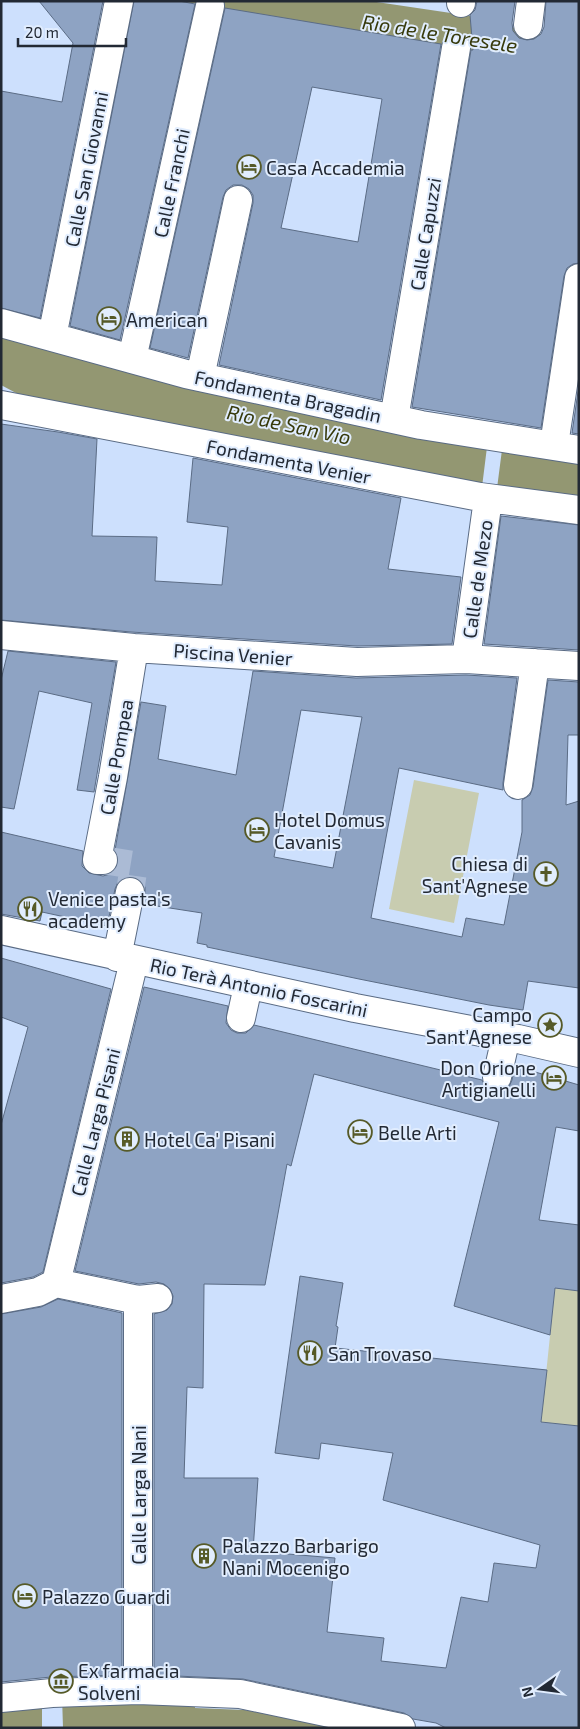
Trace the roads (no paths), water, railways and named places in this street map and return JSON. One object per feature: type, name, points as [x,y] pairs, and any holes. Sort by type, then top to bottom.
[{"type":"street","name":"Calle San Giovanni","points":[[52,337],[119,1]]},
{"type":"street","name":"Calle Franchi","points":[[132,359],[210,6]]},
{"type":"street","name":"Calle Capuzzi","points":[[394,419],[456,48]]},
{"type":"street","points":[[200,377],[238,200]]},
{"type":"street","points":[[566,448],[579,278]]},
{"type":"street","name":"Fondamenta Bragadin","points":[[1,323],[200,377],[421,425],[566,448]]},
{"type":"street","name":"Fondamenta Venier","points":[[1,405],[488,498],[579,510]]},
{"type":"street","name":"Calle de Mezo","points":[[466,659],[488,498]]},
{"type":"street","name":"Piscina Venier","points":[[3,642],[357,662],[466,659],[579,666]]},
{"type":"street","name":"Calle Pompea","points":[[103,860],[97,860],[134,648]]},
{"type":"street","points":[[518,785],[535,663]]},
{"type":"street","points":[[125,959],[130,892]]},
{"type":"street","name":"Rio Terà Antonio Foscarini","points":[[1,930],[248,986],[512,1038]]},
{"type":"street","name":"Calle Larga Pisani","points":[[47,1288],[125,959]]},
{"type":"street","points":[[241,1018],[248,986]]},
{"type":"street","points":[[497,1077],[512,1038],[579,1053]]},
{"type":"street","points":[[1,1299],[47,1288]]},
{"type":"street","name":"Calle Larga Nani","points":[[47,1288],[148,1299],[138,1690]]},
{"type":"street","points":[[1,1698],[52,1693],[138,1690],[240,1694],[401,1728]]},
{"type":"water","name":"Rio de le Toresele","points":[[179,1],[370,1],[471,16],[534,33],[579,39],[579,70],[420,41]]},
{"type":"water","name":"Rio de San Vio","points":[[1,332],[579,459],[579,504],[46,409],[1,385]]},
{"type":"water","points":[[174,1699],[195,1701],[195,1708],[245,1710],[343,1728],[1,1728],[1,1703],[117,1702],[174,1706]]},
{"type":"tunnel","points":[[103,860],[134,865],[130,892]]},
{"type":"place","name":"Casa Accademia","points":[[249,167]]},
{"type":"place","name":"American","points":[[109,319]]},
{"type":"place","name":"Hotel Domus Cavanis","points":[[257,830]]},
{"type":"place","name":"Chiesa di Sant'Agnese","points":[[546,874]]},
{"type":"place","name":"Venice pasta's academy","points":[[30,909]]},
{"type":"place","name":"Campo Sant'Agnese","points":[[550,1025]]},
{"type":"place","name":"Don Orione Artigianelli","points":[[554,1078]]},
{"type":"place","name":"Belle Arti","points":[[360,1132]]},
{"type":"place","name":"Hotel Ca' Pisani","points":[[127,1139]]},
{"type":"place","name":"San Trovaso","points":[[310,1353]]},
{"type":"place","name":"Palazzo Barbarigo Nani Mocenigo","points":[[204,1556]]},
{"type":"place","name":"Palazzo Guardi","points":[[25,1596]]},
{"type":"place","name":"Ex farmacia Solveni","points":[[61,1681]]}]
